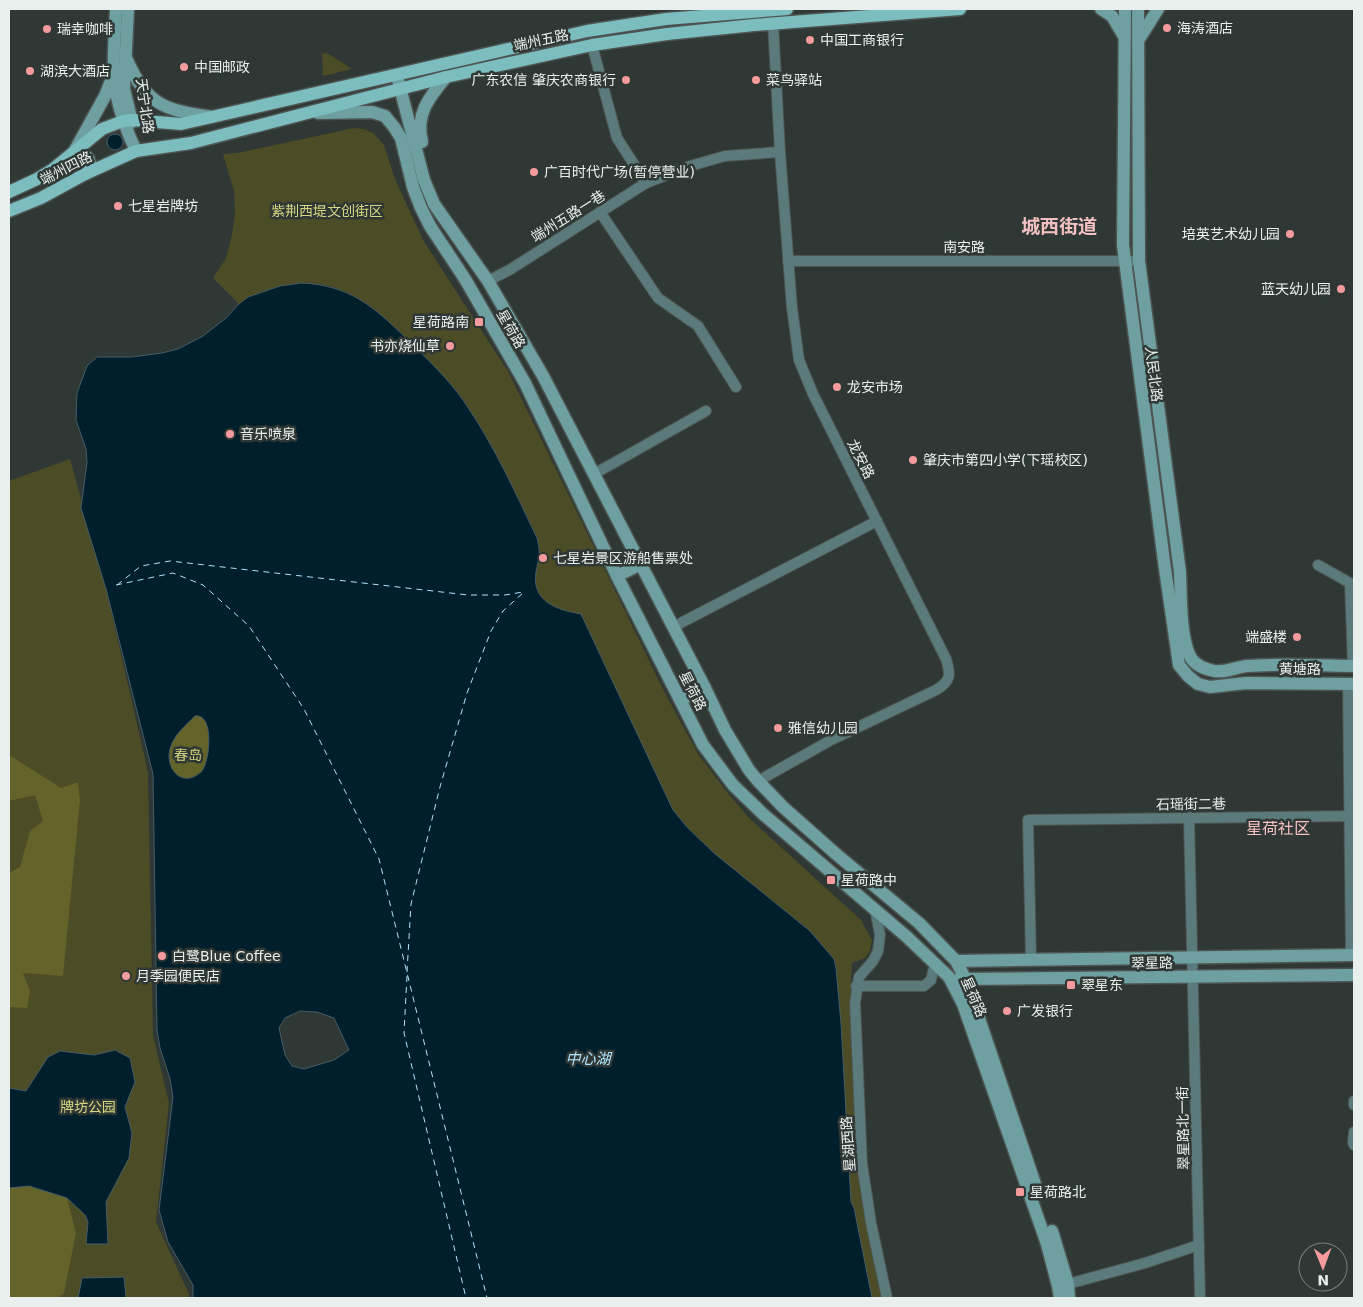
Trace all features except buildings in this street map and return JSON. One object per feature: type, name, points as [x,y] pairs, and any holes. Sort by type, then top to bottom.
[{"type":"main road","name":"端州五路","points":[[127,121],[181,124],[666,14],[787,9]]},
{"type":"main road","name":"端州五路","points":[[136,152],[190,143],[446,77],[592,45],[667,34],[773,23],[960,9]]},
{"type":"main road","name":"端州四路","points":[[9,192],[38,179],[102,129],[127,121]]},
{"type":"main road","name":"端州四路","points":[[9,211],[41,198],[85,174],[136,152]]},
{"type":"main road","points":[[72,154],[83,154],[88,158],[90,164],[85,174]]},
{"type":"street","name":"天宁北路","points":[[116,9],[114,74],[116,97],[127,121],[136,152]]},
{"type":"street","name":"天宁北路","points":[[127,121],[124,88],[128,9]]},
{"type":"street","points":[[1101,9],[1112,16],[1131,34],[1158,9]]},
{"type":"street","name":"人民北路","points":[[1125,9],[1131,34],[1139,261],[1180,572],[1186,646],[1192,659]]},
{"type":"street","name":"人民北路","points":[[1138,9],[1131,34],[1123,245],[1164,569],[1179,665],[1188,676],[1204,686],[1246,683]]},
{"type":"street","name":"龙安路","points":[[758,781],[831,740],[936,690],[944,685],[949,678],[950,670],[813,394],[799,360],[788,261],[773,23]]},
{"type":"street","points":[[592,45],[617,138],[646,183]]},
{"type":"street","points":[[126,58],[141,88],[160,104],[180,112],[215,117]]},
{"type":"street","points":[[72,154],[105,96],[114,74]]},
{"type":"street","name":"星荷路","points":[[396,76],[424,180],[434,204],[488,281],[544,376],[725,730],[749,770],[783,807],[919,923],[956,961],[966,980],[1058,1249],[1062,1289]]},
{"type":"street","points":[[434,204],[419,126],[424,107],[432,93],[446,77]]},
{"type":"street","name":"星荷路","points":[[308,114],[372,112],[385,116],[394,127],[401,138],[421,208],[430,226],[465,279],[525,384],[617,576],[703,745],[733,785],[875,909],[949,978],[963,1004],[1062,1289],[1069,1298]]},
{"type":"street","name":"端州五路一巷","points":[[488,281],[646,183],[690,166],[725,156],[780,152]]},
{"type":"street","points":[[600,212],[658,298],[698,326],[736,387]]},
{"type":"street","name":"南安路","points":[[788,261],[1139,261]]},
{"type":"street","points":[[594,474],[706,411]]},
{"type":"street","points":[[673,627],[877,521]]},
{"type":"street","points":[[617,576],[641,564]]},
{"type":"street","points":[[1318,565],[1350,583],[1354,666]]},
{"type":"street","name":"黄塘路","points":[[1192,659],[1198,666],[1222,672],[1246,666],[1354,666]]},
{"type":"street","name":"黄塘路","points":[[1246,683],[1351,684]]},
{"type":"street","points":[[1351,684],[1353,955]]},
{"type":"street","points":[[680,700],[705,688]]},
{"type":"street","name":"石瑶街二巷","points":[[1031,960],[1028,820],[1352,816]]},
{"type":"street","name":"翠星路北一街","points":[[1189,817],[1200,1298]]},
{"type":"street","points":[[875,909],[880,935],[878,950],[873,961],[859,977],[856,986],[924,986],[931,980],[935,964]]},
{"type":"street","points":[[907,938],[919,923]]},
{"type":"street","name":"翠星路","points":[[956,961],[1353,955]]},
{"type":"street","points":[[985,960],[986,980]]},
{"type":"street","name":"翠星路","points":[[949,978],[986,980],[1354,975]]},
{"type":"street","name":"星湖西路","points":[[856,986],[855,1003],[862,1164],[871,1224],[887,1298]]},
{"type":"street","points":[[1062,1289],[1199,1245]]},
{"type":"green space","points":[[327,53],[352,69],[323,76],[322,54]]},
{"type":"green space","name":"紫荆西堤文创街区","points":[[354,128],[364,129],[373,133],[384,145],[395,179],[423,240],[509,373],[665,693],[698,754],[749,818],[861,920],[872,940],[870,951],[865,958],[852,963],[851,981],[866,1213],[882,1298],[872,1298],[854,1208],[851,1202],[836,968],[826,951],[799,922],[710,850],[673,810],[581,615],[555,607],[548,603],[538,591],[536,582],[539,558],[537,537],[486,436],[466,404],[450,384],[387,320],[349,293],[319,284],[289,286],[259,293],[239,304],[213,278],[226,258],[235,214],[234,191],[223,154],[238,153]]},
{"type":"green space","name":"牌坊公园","points":[[70,459],[106,589],[148,772],[153,1035],[169,1103],[156,1222],[189,1294],[189,1298],[9,1298],[9,481]]},
{"type":"green space","name":"春岛","points":[[195,716],[201,717],[206,722],[209,740],[207,759],[201,772],[194,777],[181,777],[172,768],[169,754],[176,738]]},
{"type":"green space","points":[[9,755],[61,788],[78,782],[80,800],[63,976],[23,973],[30,991],[27,1008],[9,1007],[9,873],[20,867],[30,831],[43,821],[35,795],[9,801]]},
{"type":"green space","points":[[29,1186],[67,1198],[76,1233],[64,1293],[58,1298],[9,1298],[9,1188]]},
{"type":"water","points":[[115,134],[121,136],[123,142],[121,148],[115,150],[109,148],[107,142],[109,136]]},
{"type":"water","name":"中心湖","points":[[301,283],[318,285],[333,288],[359,299],[394,327],[452,386],[476,419],[495,452],[537,538],[539,558],[536,582],[538,591],[548,603],[555,607],[581,614],[673,810],[687,827],[714,853],[810,931],[834,959],[841,1023],[851,1202],[854,1208],[872,1298],[193,1298],[193,1285],[168,1242],[159,1210],[173,1097],[157,1030],[153,774],[106,589],[81,508],[87,462],[86,449],[76,420],[77,393],[87,366],[97,357],[132,357],[178,349],[203,336],[248,297],[280,286]],"holes":[[[195,716],[201,717],[206,722],[209,740],[207,759],[201,772],[194,777],[181,777],[172,768],[169,754],[175,738]],[[300,1011],[317,1012],[334,1018],[349,1050],[334,1060],[304,1069],[292,1066],[285,1055],[279,1028],[285,1018]]]},
{"type":"water","points":[[115,1050],[130,1058],[135,1082],[125,1107],[132,1133],[129,1158],[106,1202],[108,1244],[86,1244],[88,1222],[85,1215],[67,1198],[29,1186],[9,1188],[9,1088],[26,1091],[48,1057],[60,1051],[94,1055]]},
{"type":"water","points":[[124,1277],[126,1298],[78,1298],[82,1278]]},
{"type":"ferry route","points":[[117,585],[141,566],[170,561],[468,595],[505,595],[523,592]]},
{"type":"ferry route","points":[[116,585],[173,573],[203,585],[249,626],[304,709],[379,859],[487,1298]]},
{"type":"ferry route","points":[[407,972],[411,904],[440,787],[467,693],[491,631],[503,611],[524,592]]},
{"type":"ferry route","points":[[407,976],[404,1033],[466,1298]]},
{"type":"place","name":"海涛酒店","points":[[1167,28]]},
{"type":"place","name":"瑞幸咖啡","points":[[47,29]]},
{"type":"place","name":"中国工商银行","points":[[810,40]]},
{"type":"place","name":"中国邮政","points":[[184,67]]},
{"type":"place","name":"湖滨大酒店","points":[[30,71]]},
{"type":"place","name":"广东农信 肇庆农商银行","points":[[626,80]]},
{"type":"place","name":"菜鸟驿站","points":[[756,80]]},
{"type":"place","name":"广百时代广场(暂停营业)","points":[[534,172]]},
{"type":"place","name":"七星岩牌坊","points":[[118,206]]},
{"type":"place","name":"培英艺术幼儿园","points":[[1290,234]]},
{"type":"place","name":"蓝天幼儿园","points":[[1341,289]]},
{"type":"place","name":"星荷路南","points":[[479,322]]},
{"type":"place","name":"书亦烧仙草","points":[[450,346]]},
{"type":"place","name":"龙安市场","points":[[837,387]]},
{"type":"place","name":"音乐喷泉","points":[[230,434]]},
{"type":"place","name":"肇庆市第四小学(下瑶校区)","points":[[913,460]]},
{"type":"place","name":"七星岩景区游船售票处","points":[[543,558]]},
{"type":"place","name":"端盛楼","points":[[1297,637]]},
{"type":"place","name":"雅信幼儿园","points":[[778,728]]},
{"type":"place","name":"星荷路中","points":[[831,880]]},
{"type":"place","name":"白鹭Blue Coffee","points":[[162,956]]},
{"type":"place","name":"月季园便民店","points":[[126,976]]},
{"type":"place","name":"翠星东","points":[[1071,985]]},
{"type":"place","name":"广发银行","points":[[1007,1011]]},
{"type":"place","name":"星荷路北","points":[[1020,1192]]},
{"type":"district","name":"城西街道","points":[[1059,226]]},
{"type":"district","name":"星荷社区","points":[[1278,828]]}]
